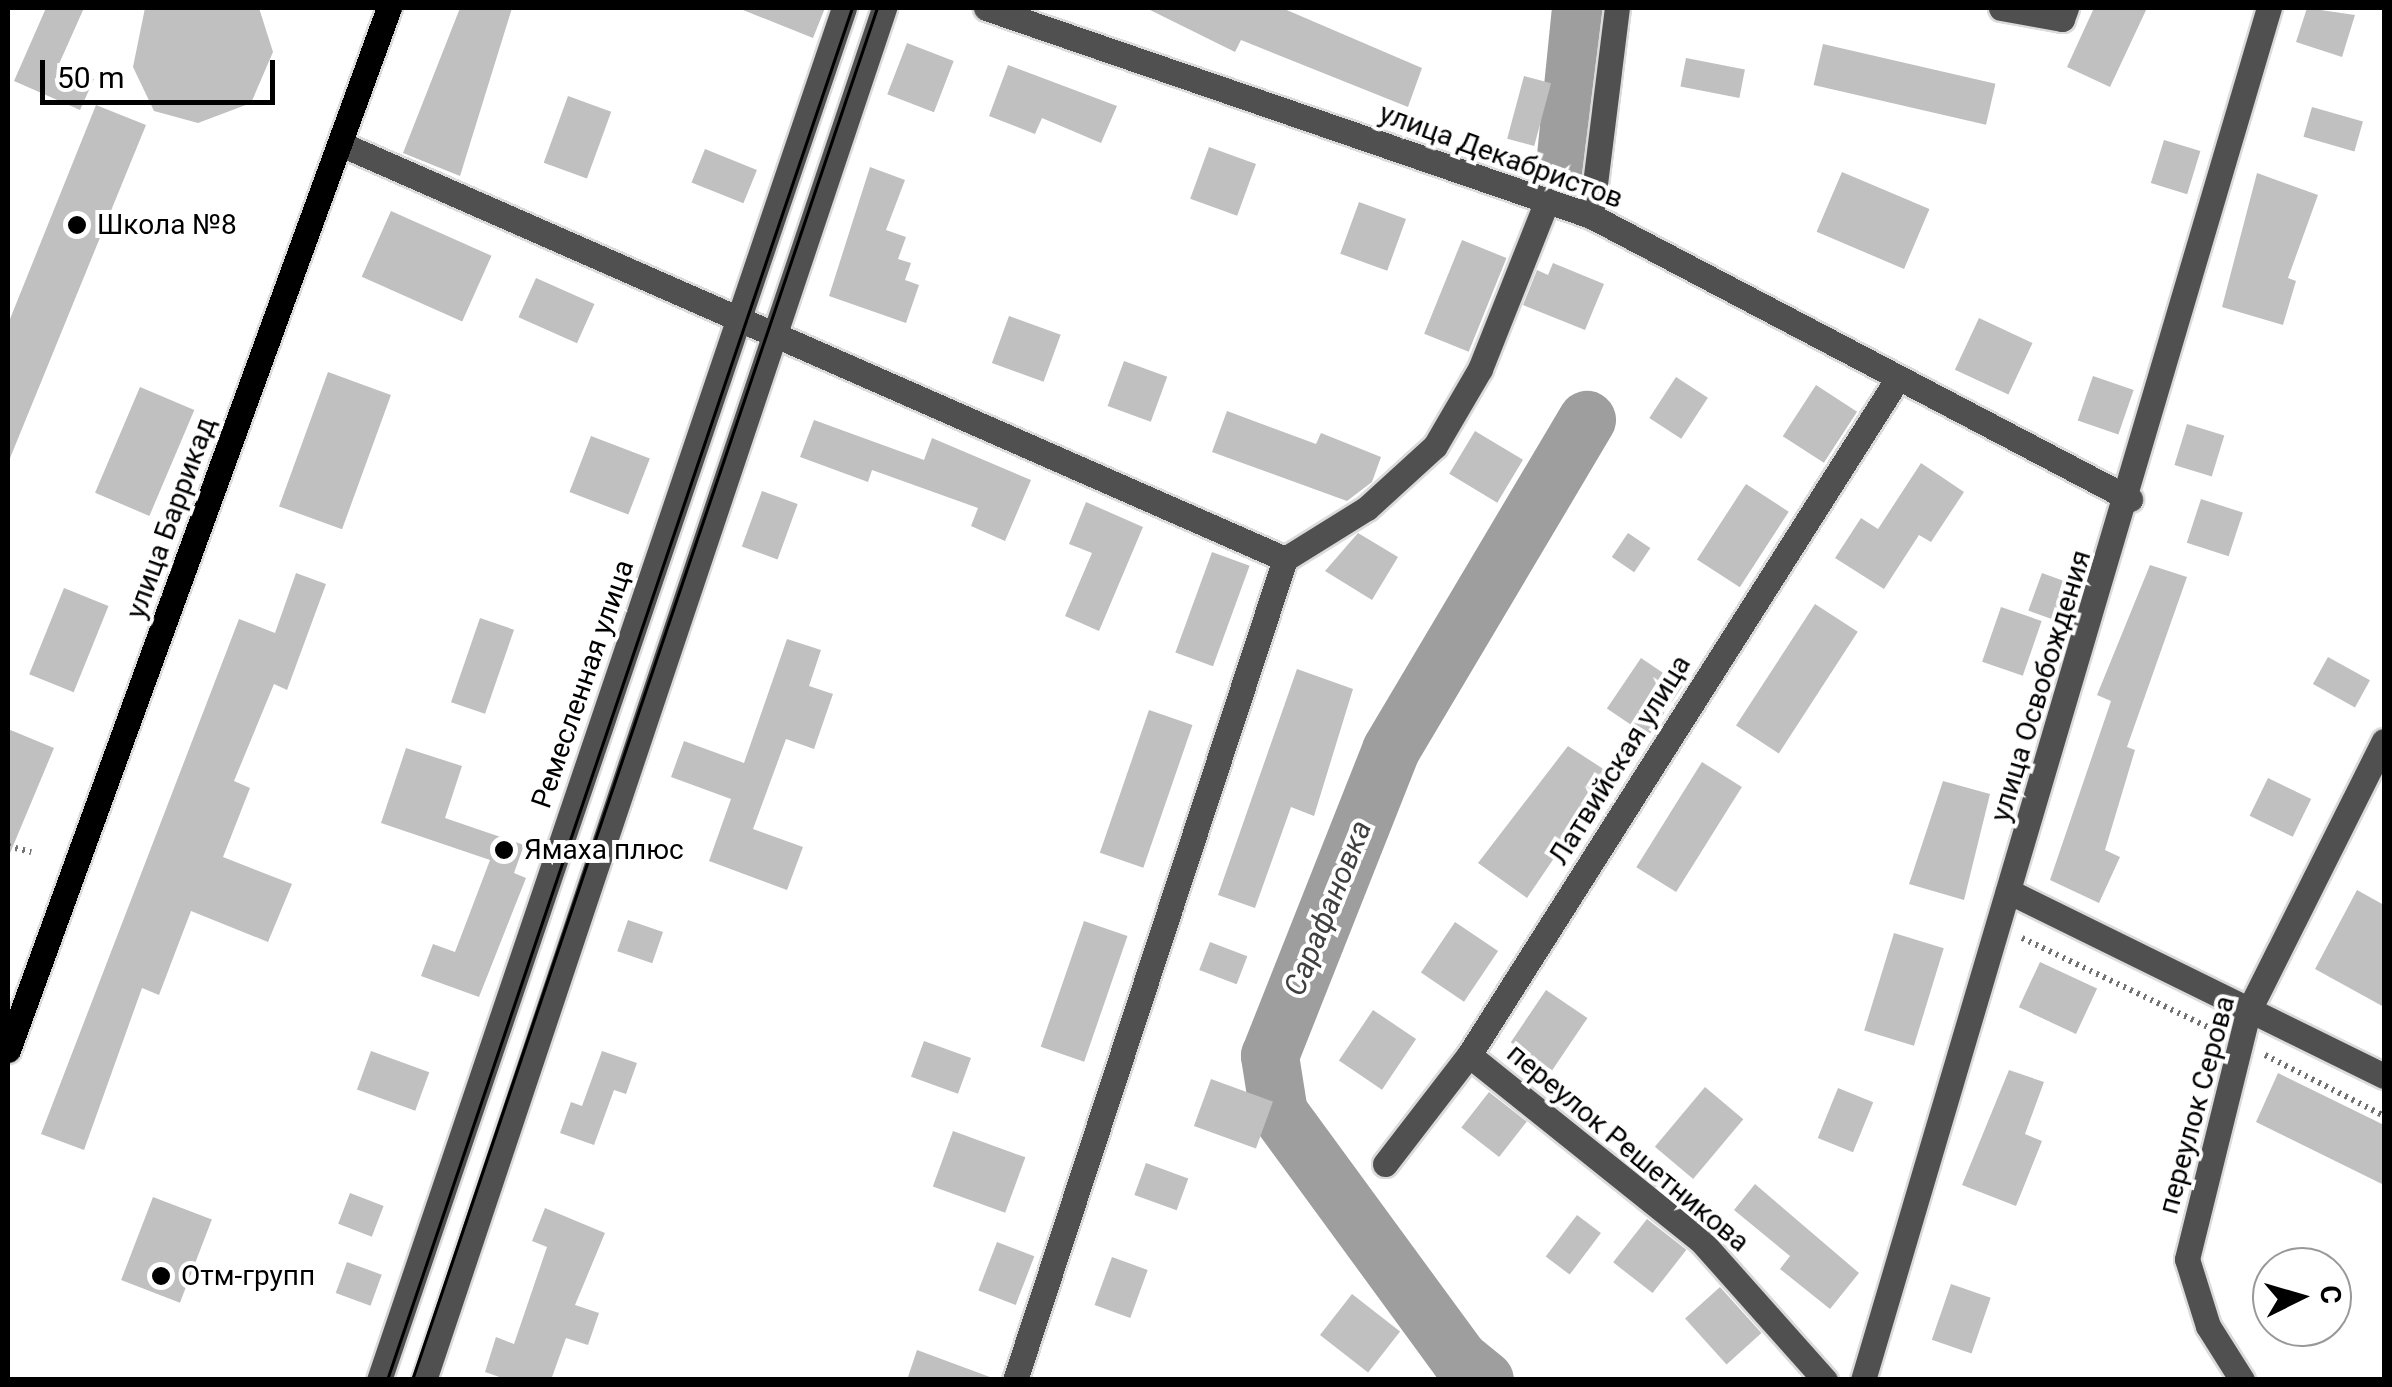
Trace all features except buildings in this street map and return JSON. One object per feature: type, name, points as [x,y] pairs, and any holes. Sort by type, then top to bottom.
[{"type":"main road","name":"улица Баррикад","points":[[8,1050],[389,8]]},
{"type":"street","name":"Ремесленная улица","points":[[380,1380],[844,8]]},
{"type":"street","points":[[424,1380],[884,8]]},
{"type":"street","name":"улица Декабристов","points":[[986,8],[1592,216],[1896,381],[2130,499]]},
{"type":"street","points":[[1592,216],[1617,8]]},
{"type":"street","points":[[2001,8],[2062,19],[2066,8]]},
{"type":"street","name":"улица Освобождения","points":[[1863,1380],[2008,891],[2130,499],[2269,8]]},
{"type":"street","points":[[340,144],[1285,559]]},
{"type":"street","points":[[1014,1380],[1285,559],[1368,508],[1435,446],[1480,369],[1547,201]]},
{"type":"street","name":"Латвийская улица","points":[[1385,1164],[1469,1055],[1896,381]]},
{"type":"street","name":"переулок Серова","points":[[2242,1380],[2208,1326],[2187,1259],[2248,1012],[2384,742]]},
{"type":"street","points":[[2008,891],[2384,1076]]},
{"type":"street","name":"переулок Решетникова","points":[[1469,1055],[1702,1242],[1825,1380]]},
{"type":"path","points":[[8,846],[31,852]]},
{"type":"path","points":[[1998,926],[2384,1116]]},
{"type":"waterway","name":"Сарафановка","points":[[1565,166],[1581,8]]},
{"type":"waterway","name":"Сарафановка","points":[[1485,1380],[1460,1360],[1279,1113],[1270,1056],[1391,750],[1587,420]]},
{"type":"tram line","points":[[387,1380],[852,8]]},
{"type":"tram line","points":[[412,1380],[877,8]]},
{"type":"place","name":"Школа №8","points":[[77,225]]},
{"type":"place","name":"Ямаха плюс","points":[[504,850]]},
{"type":"place","name":"Отм-групп","points":[[161,1276]]}]
